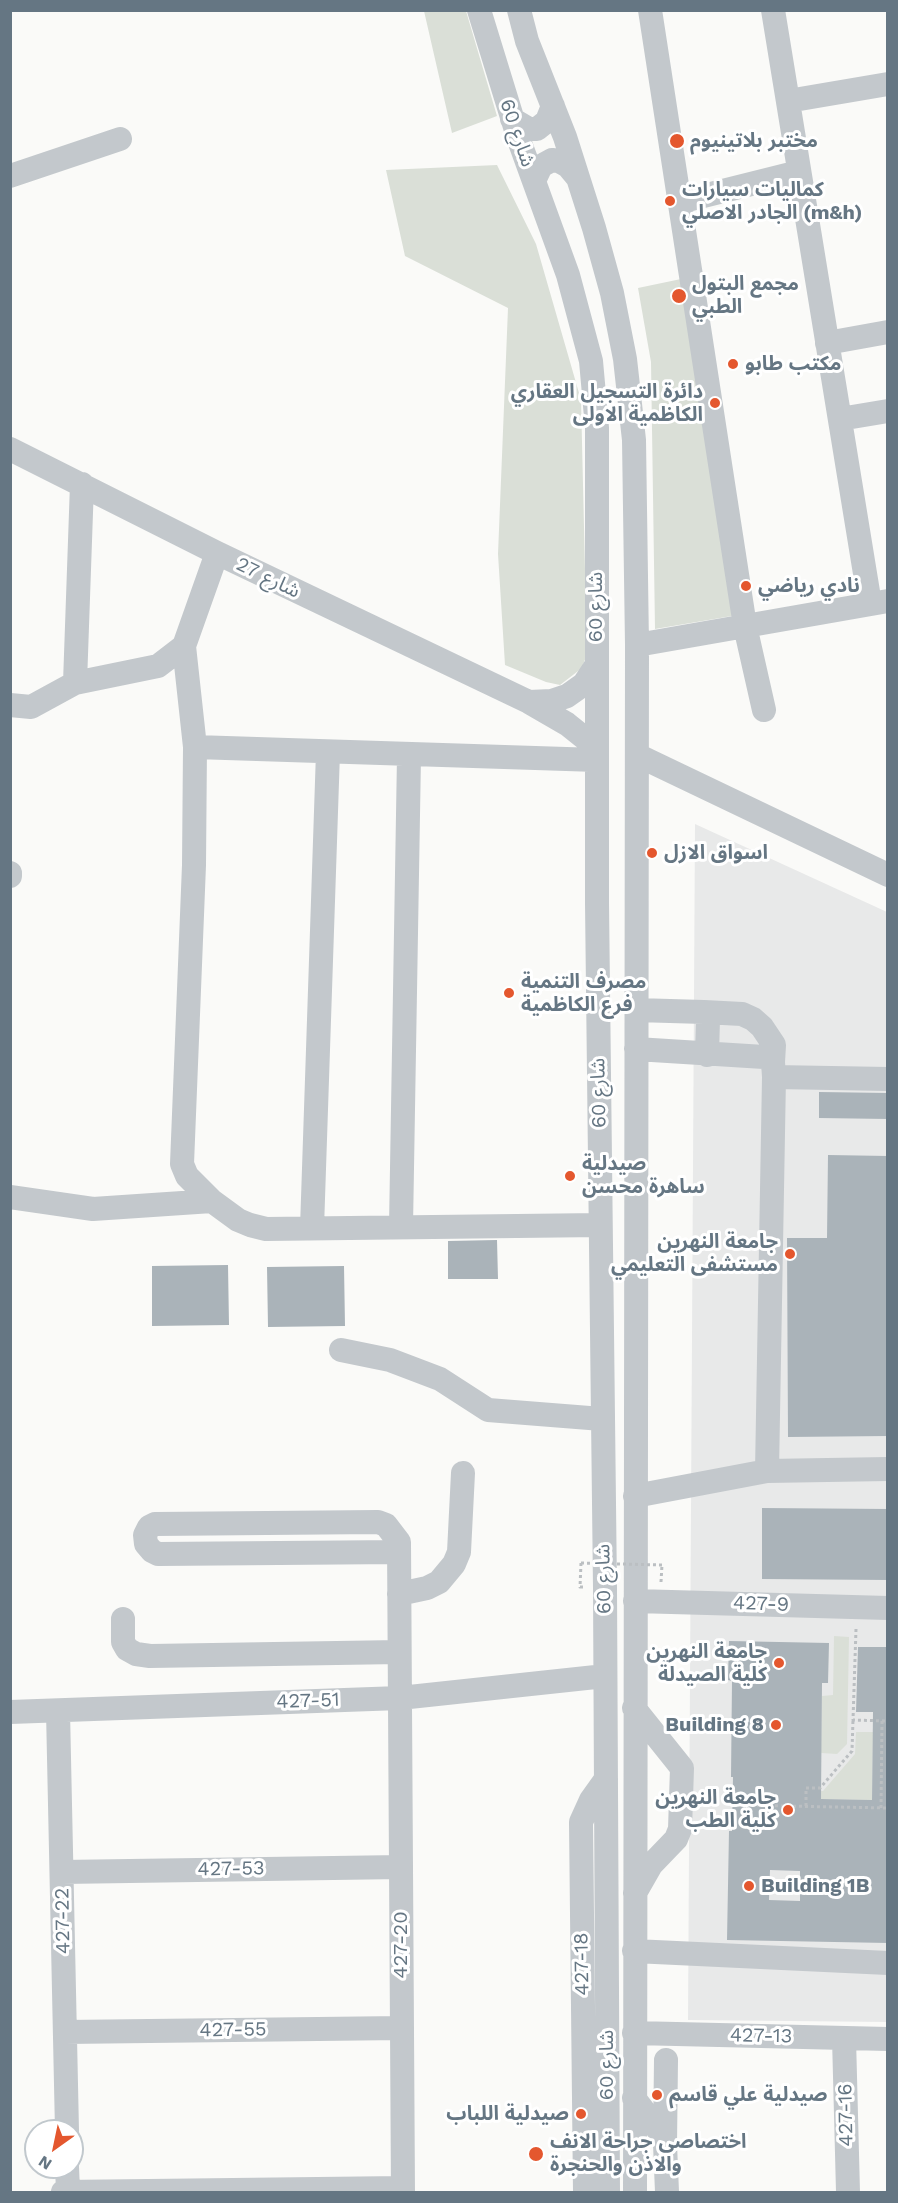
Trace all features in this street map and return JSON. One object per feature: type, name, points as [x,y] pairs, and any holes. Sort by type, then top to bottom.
[{"type":"street","name":"شارع 60","points":[[479,10],[512,119],[568,275],[591,361],[597,428],[597,903],[608,2193]]},
{"type":"street","name":"شارع 60","points":[[519,10],[527,40],[578,178],[612,293],[625,360],[634,440],[637,645],[634,1497],[635,2193]]},
{"type":"street","points":[[650,10],[745,626],[764,710]]},
{"type":"street","points":[[637,645],[879,603],[840,419],[773,10]]},
{"type":"street","points":[[788,101],[888,84]]},
{"type":"street","points":[[512,119],[529,129],[537,129],[547,121],[553,106]]},
{"type":"street","points":[[10,176],[120,139]]},
{"type":"street","points":[[534,181],[541,166],[552,160],[559,160],[568,166],[578,178]]},
{"type":"street","points":[[679,202],[799,172]]},
{"type":"street","points":[[827,343],[888,332]]},
{"type":"street","points":[[840,419],[888,411]]},
{"type":"street","name":"شارع 27","points":[[10,449],[217,554],[529,702],[567,724],[597,754]]},
{"type":"street","points":[[75,683],[82,484]]},
{"type":"street","points":[[217,554],[184,646],[195,747],[194,865],[182,1164],[194,1184],[212,1201],[238,1220],[250,1226],[266,1229],[600,1225]]},
{"type":"street","points":[[10,705],[31,707],[75,683],[158,666],[184,646]]},
{"type":"street","points":[[529,702],[552,701],[567,696],[584,684],[596,666]]},
{"type":"street","points":[[195,747],[409,756],[597,754]]},
{"type":"street","points":[[312,1228],[328,752]]},
{"type":"street","points":[[637,755],[888,875]]},
{"type":"street","points":[[401,1227],[409,756]]},
{"type":"street","points":[[636,1010],[742,1014],[753,1019],[762,1027],[774,1045],[767,1471]]},
{"type":"street","points":[[704,1012],[708,1019],[707,1055]]},
{"type":"street","points":[[636,1049],[764,1057],[774,1069],[888,1079]]},
{"type":"street","points":[[10,1197],[93,1209],[212,1201]]},
{"type":"street","points":[[342,1350],[390,1360],[440,1379],[488,1410],[603,1419]]},
{"type":"street","points":[[634,1497],[767,1471],[888,1469]]},
{"type":"street","points":[[399,1594],[427,1588],[439,1582],[454,1564],[459,1551],[464,1473]]},
{"type":"street","points":[[378,1522],[394,1534],[399,1542],[399,1552],[159,1554],[152,1551],[146,1544],[145,1535],[149,1527],[155,1524],[378,1522]]},
{"type":"street","name":"427-20","points":[[399,1552],[403,2190]]},
{"type":"street","name":"427-9","points":[[634,1600],[888,1608]]},
{"type":"street","points":[[123,1619],[123,1642],[127,1648],[136,1654],[150,1656],[399,1652]]},
{"type":"street","name":"427-51","points":[[10,1712],[400,1698],[605,1676]]},
{"type":"street","points":[[634,1708],[682,1768],[680,1829],[676,1839],[651,1865],[634,1895]]},
{"type":"street","name":"427-22","points":[[58,1711],[67,2119]]},
{"type":"street","name":"427-18","points":[[585,2193],[581,1822],[591,1800],[606,1779]]},
{"type":"street","name":"427-53","points":[[62,1872],[400,1867]]},
{"type":"street","points":[[634,1951],[888,1963]]},
{"type":"street","name":"427-55","points":[[65,2032],[402,2028]]},
{"type":"street","name":"427-13","points":[[634,2032],[888,2039]]},
{"type":"street","name":"427-16","points":[[844,2038],[848,2193]]},
{"type":"street","points":[[666,2060],[667,2193]]},
{"type":"street","points":[[634,2098],[665,2144]]},
{"type":"street","points":[[65,2192],[403,2190]]},
{"type":"path","points":[[580,1587],[581,1563],[662,1565],[661,1591]]},
{"type":"path","points":[[806,1806],[806,1788],[820,1788],[852,1751],[854,1629]]},
{"type":"path","points":[[853,1720],[888,1721]]},
{"type":"path","points":[[881,1808],[882,1721]]},
{"type":"path","points":[[733,1805],[888,1808]]},
{"type":"shaded area","points":[[424,11],[466,11],[497,116],[452,133]]},
{"type":"shaded area","points":[[497,165],[536,244],[581,400],[587,654],[582,668],[560,685],[546,682],[505,665],[498,554],[508,308],[405,256],[386,170]]},
{"type":"shaded area","points":[[681,279],[732,616],[655,629],[651,362],[638,288]]},
{"type":"shaded area","name":"جامعة النهرين مستشفى التعليمي","points":[[695,824],[887,912],[888,2022],[688,2020]]},
{"type":"shaded area","points":[[834,1636],[849,1637],[847,1744],[837,1754],[821,1753],[822,1696],[833,1695]]},
{"type":"shaded area","points":[[856,1732],[873,1732],[872,1800],[812,1799],[812,1791],[823,1791],[855,1754]]},
{"type":"building","points":[[819,1092],[888,1093],[888,1119],[819,1118]]},
{"type":"building","points":[[828,1155],[888,1156],[888,1436],[788,1437],[787,1238],[827,1238]]},
{"type":"building","points":[[497,1240],[498,1279],[448,1279],[448,1241]]},
{"type":"building","points":[[228,1265],[229,1325],[152,1326],[152,1266]]},
{"type":"building","points":[[344,1266],[345,1326],[268,1327],[267,1267]]},
{"type":"building","points":[[762,1508],[888,1509],[888,1580],[762,1579]]},
{"type":"building","points":[[729,1641],[829,1643],[828,1683],[822,1683],[821,1799],[872,1800],[873,1712],[856,1712],[858,1647],[888,1647],[888,1943],[727,1940],[729,1831],[732,1831],[733,1777],[731,1777],[732,1681],[728,1680]],"holes":[[[770,1870],[800,1871],[800,1901],[769,1900]]]},
{"type":"place","name":"مختبر بلاتينيوم","points":[[677,141]]},
{"type":"place","name":"كماليات سيارات الجادر الاصلي (m&h)","points":[[670,201]]},
{"type":"place","name":"مجمع البتول الطبي","points":[[679,296]]},
{"type":"place","name":"مكتب طابو","points":[[733,364]]},
{"type":"place","name":"دائرة التسجيل العقاري الكاظمية الاولى","points":[[715,403]]},
{"type":"place","name":"نادي رياضي","points":[[746,586]]},
{"type":"place","name":"اسواق الازل","points":[[652,853]]},
{"type":"place","name":"مصرف التنمية فرع الكاظمية","points":[[509,993]]},
{"type":"place","name":"صيدلية ساهرة محسن","points":[[570,1176]]},
{"type":"place","name":"جامعة النهرين مستشفى التعليمي","points":[[790,1254]]},
{"type":"place","name":"جامعة النهرين كلية الصيدلة","points":[[779,1663]]},
{"type":"place","name":"Building 8","points":[[776,1725]]},
{"type":"place","name":"جامعة النهرين كلية الطب","points":[[788,1810]]},
{"type":"place","name":"Building 1B","points":[[749,1886]]},
{"type":"place","name":"صيدلية علي قاسم","points":[[657,2095]]},
{"type":"place","name":"صيدلية اللباب","points":[[581,2114]]},
{"type":"place","name":"اختصاصي جراحة الانف والاذن والحنجرة","points":[[536,2154]]}]
